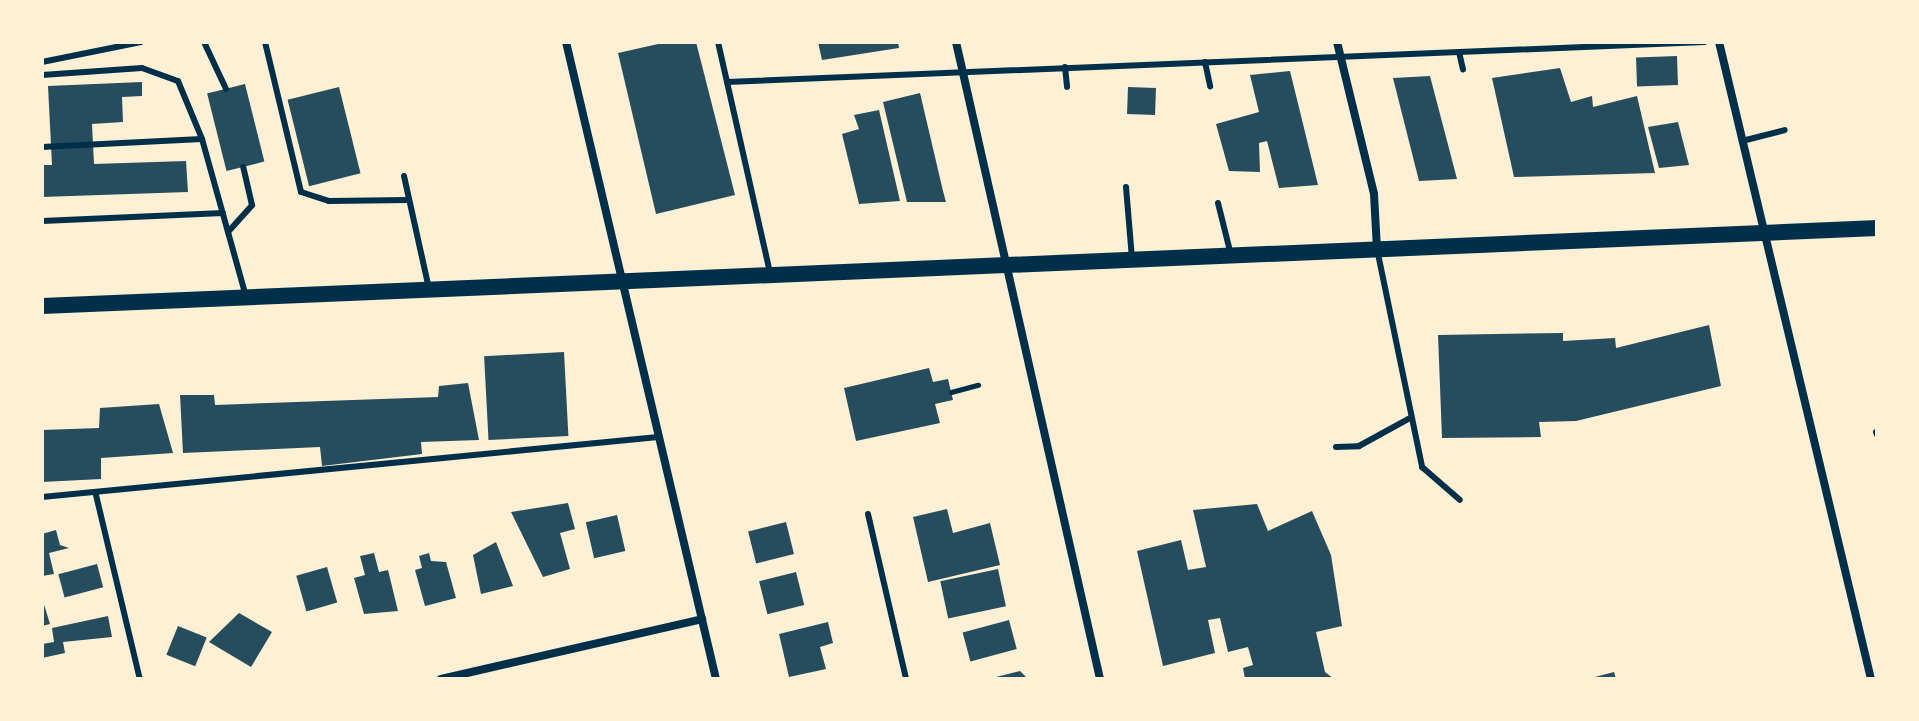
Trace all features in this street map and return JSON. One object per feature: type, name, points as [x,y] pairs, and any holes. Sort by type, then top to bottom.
[{"type":"main road","points":[[42,306],[1877,228]]},
{"type":"street","points":[[566,42],[619,281],[716,679]]},
{"type":"street","points":[[956,42],[1100,679]]},
{"type":"street","points":[[1337,42],[1374,194],[1377,249]]},
{"type":"street","points":[[1719,42],[1871,679]]},
{"type":"street","points":[[441,679],[702,619]]},
{"type":"lane","points":[[42,62],[141,42]]},
{"type":"lane","points":[[204,42],[226,89]]},
{"type":"lane","points":[[265,42],[301,192],[329,201],[409,200]]},
{"type":"lane","points":[[718,42],[770,275]]},
{"type":"lane","points":[[727,82],[1704,42]]},
{"type":"lane","points":[[1459,52],[1463,70]]},
{"type":"lane","points":[[1205,62],[1210,86]]},
{"type":"lane","points":[[1065,67],[1067,87]]},
{"type":"lane","points":[[42,75],[142,68],[178,81],[202,139],[246,297]]},
{"type":"lane","points":[[1742,141],[1785,130]]},
{"type":"lane","points":[[42,147],[202,139]]},
{"type":"lane","points":[[228,232],[252,205],[243,167]]},
{"type":"lane","points":[[404,176],[429,289]]},
{"type":"lane","points":[[1126,187],[1132,259]]},
{"type":"lane","points":[[1218,203],[1231,255]]},
{"type":"lane","points":[[42,221],[223,213]]},
{"type":"lane","points":[[1377,249],[1422,467],[1460,500]]},
{"type":"lane","points":[[1336,447],[1359,446],[1410,418]]},
{"type":"lane","points":[[42,497],[96,495],[658,437]]},
{"type":"lane","points":[[96,495],[140,679]]},
{"type":"lane","points":[[868,514],[906,679]]},
{"type":"path","points":[[951,392],[978,385]]},
{"type":"building","points":[[667,42],[696,42],[735,195],[656,214],[618,53]]},
{"type":"building","points":[[818,42],[898,42],[899,48],[822,60]]},
{"type":"building","points":[[1677,56],[1678,85],[1637,86],[1636,57]]},
{"type":"building","points":[[1560,68],[1571,102],[1592,96],[1593,107],[1637,96],[1655,173],[1514,177],[1492,78]]},
{"type":"building","points":[[1290,71],[1318,185],[1279,188],[1267,141],[1259,143],[1260,172],[1229,171],[1216,124],[1259,112],[1250,75]]},
{"type":"building","points":[[1430,76],[1457,179],[1419,181],[1393,78]]},
{"type":"building","points":[[142,82],[142,96],[122,97],[123,122],[92,124],[94,164],[186,161],[188,192],[42,197],[42,165],[52,165],[48,86]]},
{"type":"building","points":[[245,84],[264,162],[227,171],[207,93]]},
{"type":"building","points":[[339,87],[361,173],[309,186],[288,100]]},
{"type":"building","points":[[1128,87],[1156,88],[1155,115],[1127,114]]},
{"type":"building","points":[[920,93],[946,202],[907,202],[883,102]]},
{"type":"building","points":[[879,110],[900,201],[859,204],[842,134],[859,129],[854,115]]},
{"type":"building","points":[[1678,122],[1689,165],[1659,168],[1648,127]]},
{"type":"building","points":[[1709,325],[1721,386],[1576,421],[1539,422],[1541,437],[1442,438],[1438,335],[1563,333],[1563,341],[1615,338],[1616,348]]},
{"type":"building","points":[[564,352],[568,436],[489,440],[484,356]]},
{"type":"building","points":[[929,368],[933,382],[948,379],[953,400],[935,404],[940,423],[856,441],[844,388]]},
{"type":"building","points":[[468,383],[479,440],[421,442],[422,454],[322,466],[320,447],[183,453],[180,395],[214,395],[215,405],[438,397],[439,386]]},
{"type":"building","points":[[159,404],[173,453],[101,458],[101,479],[42,482],[42,430],[99,428],[100,408]]},
{"type":"building","points":[[568,503],[575,529],[560,533],[570,569],[543,577],[511,512]]},
{"type":"building","points":[[1257,504],[1268,531],[1312,511],[1331,555],[1342,626],[1316,632],[1325,672],[1334,679],[1245,679],[1243,668],[1253,665],[1248,647],[1228,652],[1220,618],[1208,620],[1215,653],[1163,666],[1137,551],[1181,540],[1188,570],[1206,567],[1193,510]]},
{"type":"building","points":[[947,509],[953,533],[990,523],[1000,565],[928,582],[913,517]]},
{"type":"building","points":[[617,515],[625,551],[594,558],[586,522]]},
{"type":"building","points":[[786,522],[794,554],[756,563],[748,531]]},
{"type":"building","points":[[56,530],[60,545],[69,548],[49,553],[54,574],[42,576],[42,534]]},
{"type":"building","points":[[496,542],[513,586],[481,594],[473,555]]},
{"type":"building","points":[[374,553],[379,572],[388,570],[398,611],[364,614],[354,578],[365,575],[360,556]]},
{"type":"building","points":[[429,553],[431,561],[446,562],[456,598],[425,606],[415,570],[422,568],[419,556]]},
{"type":"building","points":[[97,564],[103,587],[65,598],[58,574]]},
{"type":"building","points":[[327,567],[337,603],[306,611],[296,576]]},
{"type":"building","points":[[998,569],[1006,606],[948,618],[940,581]]},
{"type":"building","points":[[796,572],[804,605],[767,614],[759,581]]},
{"type":"building","points":[[42,598],[50,624],[42,626]]},
{"type":"building","points":[[239,613],[272,632],[251,667],[209,642]]},
{"type":"building","points":[[108,616],[112,637],[63,642],[65,653],[42,658],[42,644],[54,642],[52,628]]},
{"type":"building","points":[[1009,620],[1017,649],[970,661],[963,632]]},
{"type":"building","points":[[828,622],[833,643],[820,647],[826,669],[789,677],[779,634]]},
{"type":"building","points":[[178,626],[207,638],[195,666],[166,655]]},
{"type":"building","points":[[1020,671],[1028,679],[992,679],[992,678]]},
{"type":"building","points":[[1614,672],[1616,679],[1591,679],[1591,678]]}]
